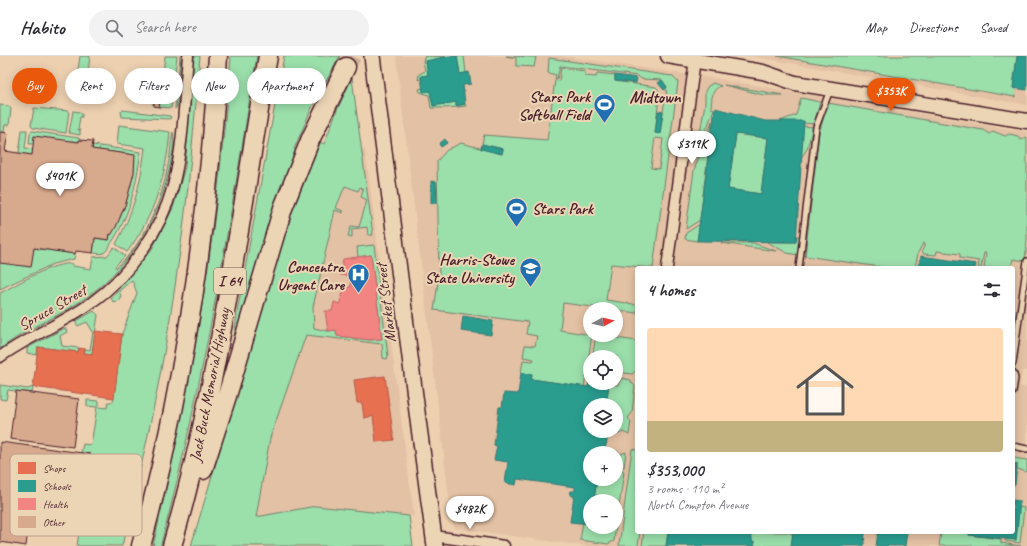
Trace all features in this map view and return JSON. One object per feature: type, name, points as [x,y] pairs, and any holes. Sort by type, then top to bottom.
[{"type":"highway","name":"Jack Buck Memorial Highway","points":[[141,546],[164,452],[190,306],[209,166],[218,56]]},
{"type":"highway","name":"Jack Buck Memorial Highway","points":[[172,546],[184,505],[209,396],[268,56]]},
{"type":"highway","points":[[184,505],[206,463],[285,201],[311,138],[346,67]]},
{"type":"main road","name":"Market Street","points":[[372,56],[435,541]]},
{"type":"main road","points":[[668,56],[695,60],[729,61],[795,83],[1027,121]]},
{"type":"street","name":"Spruce Street","points":[[0,357],[27,338],[65,320],[93,302],[117,281],[150,237],[166,206],[177,167],[188,56]]},
{"type":"street","points":[[667,266],[695,60]]},
{"type":"street","points":[[435,541],[504,546]]},
{"type":"lane","points":[[800,266],[816,127],[830,88]]},
{"type":"lane","points":[[1015,348],[1027,261]]},
{"type":"lane","points":[[1015,446],[1027,449]]},
{"type":"shaded area","name":"Harris-Stowe State University","points":[[396,56],[561,56],[718,79],[1027,132],[1027,371],[1022,371],[1020,386],[1027,388],[1027,546],[585,546],[455,528],[452,522]]},
{"type":"shaded area","points":[[751,56],[1027,56],[1027,105]]},
{"type":"shaded area","points":[[362,149],[365,149],[414,516],[386,514],[256,518],[270,438],[339,193]]},
{"type":"green space","points":[[80,56],[90,56],[89,68],[78,68]]},
{"type":"green space","points":[[165,56],[177,56],[176,68],[164,68]]},
{"type":"green space","points":[[180,56],[181,56],[180,68]]},
{"type":"green space","points":[[194,56],[200,56],[199,68],[193,68]]},
{"type":"green space","points":[[231,56],[257,56],[255,68],[247,68],[247,104],[249,104],[203,363],[161,544],[160,546],[153,546],[182,416],[200,318],[217,199],[227,104],[239,104],[239,68],[230,68]]},
{"type":"green space","points":[[284,56],[340,56],[326,81],[326,68],[282,68]]},
{"type":"green space","points":[[425,56],[449,57],[426,61],[428,75],[421,76],[421,79],[418,80],[419,74],[425,71],[423,61]]},
{"type":"green space","points":[[457,56],[464,56],[466,73],[460,74]]},
{"type":"green space","points":[[506,56],[536,57],[534,67],[516,66],[516,58]]},
{"type":"green space","points":[[777,56],[1017,56],[1013,88],[1016,89],[1015,97]]},
{"type":"green space","points":[[549,58],[672,76],[678,82],[653,266],[611,264],[606,300],[620,302],[583,302],[583,306],[563,303],[560,330],[583,334],[583,342],[591,342],[590,350],[583,350],[583,387],[531,379],[532,374],[521,373],[523,360],[533,361],[534,359],[523,357],[525,345],[535,346],[537,336],[526,334],[528,322],[434,310],[439,275],[437,161],[447,150],[461,143],[502,154],[503,149],[482,144],[484,135],[547,140],[555,80],[559,81],[561,68],[585,71],[585,76],[596,77],[597,73],[615,75],[615,81],[656,87],[659,91],[659,97],[655,133],[660,133],[665,98],[667,98],[667,87],[662,80],[641,79],[638,76],[560,66],[557,79],[555,79],[556,75],[548,73]],"holes":[[[655,138],[663,139],[659,169],[651,168]]]},
{"type":"green space","points":[[352,78],[373,235],[368,235],[367,227],[352,229],[352,237],[348,236],[351,226],[359,227],[367,200],[361,197],[363,189],[360,187],[358,191],[345,186],[336,208],[343,211],[343,213],[335,210],[313,307],[314,328],[328,331],[336,330],[337,336],[370,340],[382,339],[371,255],[358,257],[357,247],[374,245],[388,356],[387,359],[383,358],[382,344],[306,335],[270,438],[256,517],[316,506],[409,516],[413,546],[191,546],[294,205],[320,142],[324,144],[337,110]]},
{"type":"green space","points":[[713,83],[721,86],[715,89],[711,108],[714,109],[696,157],[705,103],[705,91],[708,86]]},
{"type":"green space","points":[[724,85],[783,95],[764,95]]},
{"type":"green space","points":[[423,88],[430,91],[433,106],[456,102],[456,106],[465,104],[466,106],[431,108],[429,95],[420,92],[419,89]]},
{"type":"green space","points":[[191,93],[191,104],[196,104],[183,233],[162,367],[142,461],[142,454],[81,453],[83,444],[91,445],[97,407],[87,406],[87,400],[99,401],[99,407],[107,408],[108,402],[113,402],[122,334],[137,293],[132,280],[119,291],[121,296],[118,301],[113,302],[111,298],[152,249],[173,208],[185,167]]},
{"type":"green space","points":[[801,98],[820,102],[814,124],[780,121],[796,115]]},
{"type":"green space","points":[[828,103],[983,130],[989,134],[993,131],[1005,136],[1009,134],[1018,136],[1020,140],[1027,137],[1027,242],[1025,261],[1013,259],[1011,266],[984,266],[986,253],[984,253],[981,266],[978,266],[979,261],[960,258],[960,254],[937,251],[936,255],[924,254],[922,251],[925,244],[923,243],[918,253],[915,266],[873,266],[805,256],[819,133]]},
{"type":"green space","points":[[160,104],[171,104],[171,108],[159,107]]},
{"type":"green space","points":[[275,104],[314,104],[294,149],[296,151],[270,221],[234,345],[238,307]]},
{"type":"green space","points":[[0,105],[9,106],[11,109],[9,125],[5,125],[4,132],[0,132]]},
{"type":"green space","points":[[34,108],[69,111],[66,133],[33,128],[31,126]]},
{"type":"green space","points":[[73,111],[80,112],[82,114],[82,117],[80,117],[78,130],[80,130],[80,135],[69,133]]},
{"type":"green space","points":[[121,111],[170,116],[171,118],[122,117]]},
{"type":"green space","points":[[712,121],[700,220],[686,229],[694,170]]},
{"type":"green space","points":[[119,125],[170,132],[162,180],[157,195],[145,225],[127,252],[116,244],[132,210],[141,174],[145,148],[117,144]]},
{"type":"green space","points":[[803,126],[813,127],[807,149],[801,158]]},
{"type":"green space","points":[[22,130],[27,130],[25,148],[33,149],[32,155],[19,153]]},
{"type":"green space","points":[[32,131],[79,138],[79,142],[29,144],[30,133]]},
{"type":"green space","points":[[173,132],[174,143],[172,157],[160,202],[152,220],[142,237],[131,253],[105,282],[89,295],[0,349],[0,293],[46,269],[56,266],[73,264],[73,266],[91,269],[93,257],[107,256],[114,247],[125,256],[115,266],[116,268],[135,247],[150,221],[161,193],[169,161]]},
{"type":"green space","points":[[736,134],[768,138],[761,194],[728,189]]},
{"type":"green space","points":[[93,145],[141,152],[135,186],[129,208],[120,229],[109,248],[101,254],[93,253],[95,238],[109,240],[110,234],[111,235],[121,216],[131,185],[134,155],[92,149]]},
{"type":"green space","points":[[700,224],[697,241],[685,239],[686,233]]},
{"type":"green space","points":[[797,236],[800,236],[798,255],[787,253],[767,242],[796,242]]},
{"type":"green space","points":[[721,243],[753,243],[776,251]]},
{"type":"green space","points":[[34,248],[75,254],[74,259],[53,264],[0,289],[0,263]]},
{"type":"green space","points":[[623,303],[635,305],[635,313],[623,311]]},
{"type":"green space","points":[[94,311],[98,315],[92,354],[84,353],[85,349],[90,350],[93,332],[87,322],[78,326],[76,321]]},
{"type":"green space","points":[[65,328],[67,332],[60,336],[62,346],[79,348],[78,352],[38,347],[37,355],[27,353],[27,348]]},
{"type":"green space","points":[[623,339],[635,341],[635,372],[632,374],[623,373],[623,350],[594,350],[595,342],[623,342]]},
{"type":"green space","points":[[623,378],[631,380],[635,386],[632,413],[628,418],[631,421],[629,435],[623,432],[623,398],[607,398],[608,390],[623,390]]},
{"type":"green space","points":[[0,385],[28,389],[33,387],[32,393],[8,390],[6,400],[0,399]]},
{"type":"green space","points":[[632,449],[635,450],[635,534],[640,534],[638,546],[619,546],[621,534],[623,534],[623,516]]},
{"type":"green space","points":[[626,452],[624,467],[623,453]]},
{"type":"green space","points":[[1015,458],[1027,460],[1027,472],[1017,469],[1017,464],[1015,464]]},
{"type":"green space","points":[[596,486],[622,486],[621,494],[594,494]]},
{"type":"green space","points":[[1019,507],[1024,508],[1020,543],[1005,541],[1006,539],[1016,540]]},
{"type":"green space","points":[[583,523],[583,534],[615,534],[614,541],[608,544],[580,540]]},
{"type":"green space","points":[[644,534],[668,534],[666,546],[642,546]]},
{"type":"green space","points":[[748,534],[793,535],[791,546],[754,546],[755,542],[752,541]]},
{"type":"green space","points":[[941,534],[969,534],[1001,539],[1001,543],[1021,546],[939,546]]},
{"type":"green space","points":[[78,536],[124,536],[122,546],[77,546]]},
{"type":"building: Shops","points":[[95,331],[122,334],[114,398],[33,387],[38,347],[78,352],[79,348],[85,349],[84,353],[92,354]]},
{"type":"building: Shops","points":[[385,376],[394,440],[376,442],[373,416],[364,418],[362,403],[357,403],[354,380]]},
{"type":"building: Schools","points":[[449,56],[457,56],[460,74],[469,72],[471,84],[463,85],[465,104],[456,106],[456,102],[433,106],[430,91],[423,92],[421,76],[428,75],[426,61]]},
{"type":"building: Schools","points":[[1017,56],[1027,56],[1027,90],[1013,88]]},
{"type":"building: Schools","points":[[615,75],[637,78],[636,83],[615,81]]},
{"type":"building: Schools","points":[[662,80],[667,87],[664,90],[658,83]]},
{"type":"building: Schools","points":[[715,108],[765,121],[804,121],[796,242],[697,241]],"holes":[[[736,134],[768,138],[761,194],[728,189]]]},
{"type":"building: Schools","points":[[658,111],[663,112],[660,134],[655,133]]},
{"type":"building: Schools","points":[[445,139],[447,143],[441,147],[439,144]]},
{"type":"building: Schools","points":[[482,144],[503,149],[502,154],[481,149]]},
{"type":"building: Schools","points":[[431,181],[436,182],[437,203],[431,203]]},
{"type":"building: Schools","points":[[921,256],[976,264],[976,266],[919,266]]},
{"type":"building: Schools","points":[[463,316],[493,321],[491,335],[461,331]]},
{"type":"building: Schools","points":[[521,373],[532,374],[531,379],[583,386],[583,390],[608,390],[607,398],[583,398],[583,438],[608,438],[606,446],[583,446],[583,486],[596,486],[595,494],[583,494],[583,523],[570,522],[574,496],[570,495],[571,491],[575,491],[575,487],[517,479],[516,485],[505,483],[508,462],[494,460],[497,446],[494,445],[499,407],[502,407],[504,393],[518,394]]},
{"type":"building: Schools","points":[[1015,464],[1017,464],[1015,485]]},
{"type":"building: Schools","points":[[1015,500],[1020,501],[1016,540],[969,535],[1015,534]]},
{"type":"building: Schools","points":[[668,534],[746,534],[752,537],[752,541],[755,542],[754,546],[666,546]]},
{"type":"building: Schools","points":[[793,534],[865,534],[864,546],[791,546]]},
{"type":"building: Schools","points":[[878,534],[907,534],[905,546],[876,546]]},
{"type":"building: Health","name":"Concentra Urgent Care","points":[[371,255],[382,339],[370,340],[337,336],[336,330],[328,331],[325,311],[332,311],[334,302],[340,304],[344,288],[351,287],[350,276],[340,275],[343,259]]},
{"type":"building: Other","points":[[154,104],[160,104],[159,107],[154,106]]},
{"type":"building: Other","points":[[0,132],[8,133],[5,151],[32,155],[34,136],[79,142],[79,140],[93,141],[92,149],[135,155],[134,173],[126,203],[116,227],[111,235],[110,234],[109,240],[95,238],[93,253],[76,251],[75,254],[34,248],[31,267],[0,263]]},
{"type":"building: Other","points":[[16,391],[79,399],[73,447],[10,439]]},
{"type":"building: Other","points":[[0,442],[90,454],[10,454],[10,536],[27,536],[26,546],[0,542]]},
{"type":"tunnel","points":[[346,67],[352,56]]},
{"type":"place","name":"Stars Park Softball Field","points":[[605,124]]},
{"type":"place","name":"Stars Park","points":[[517,228]]},
{"type":"place","name":"Harris-Stowe State University","points":[[530,288]]},
{"type":"place","name":"Concentra Urgent Care","points":[[359,294]]},
{"type":"district","name":"Midtown","points":[[655,97]]}]
